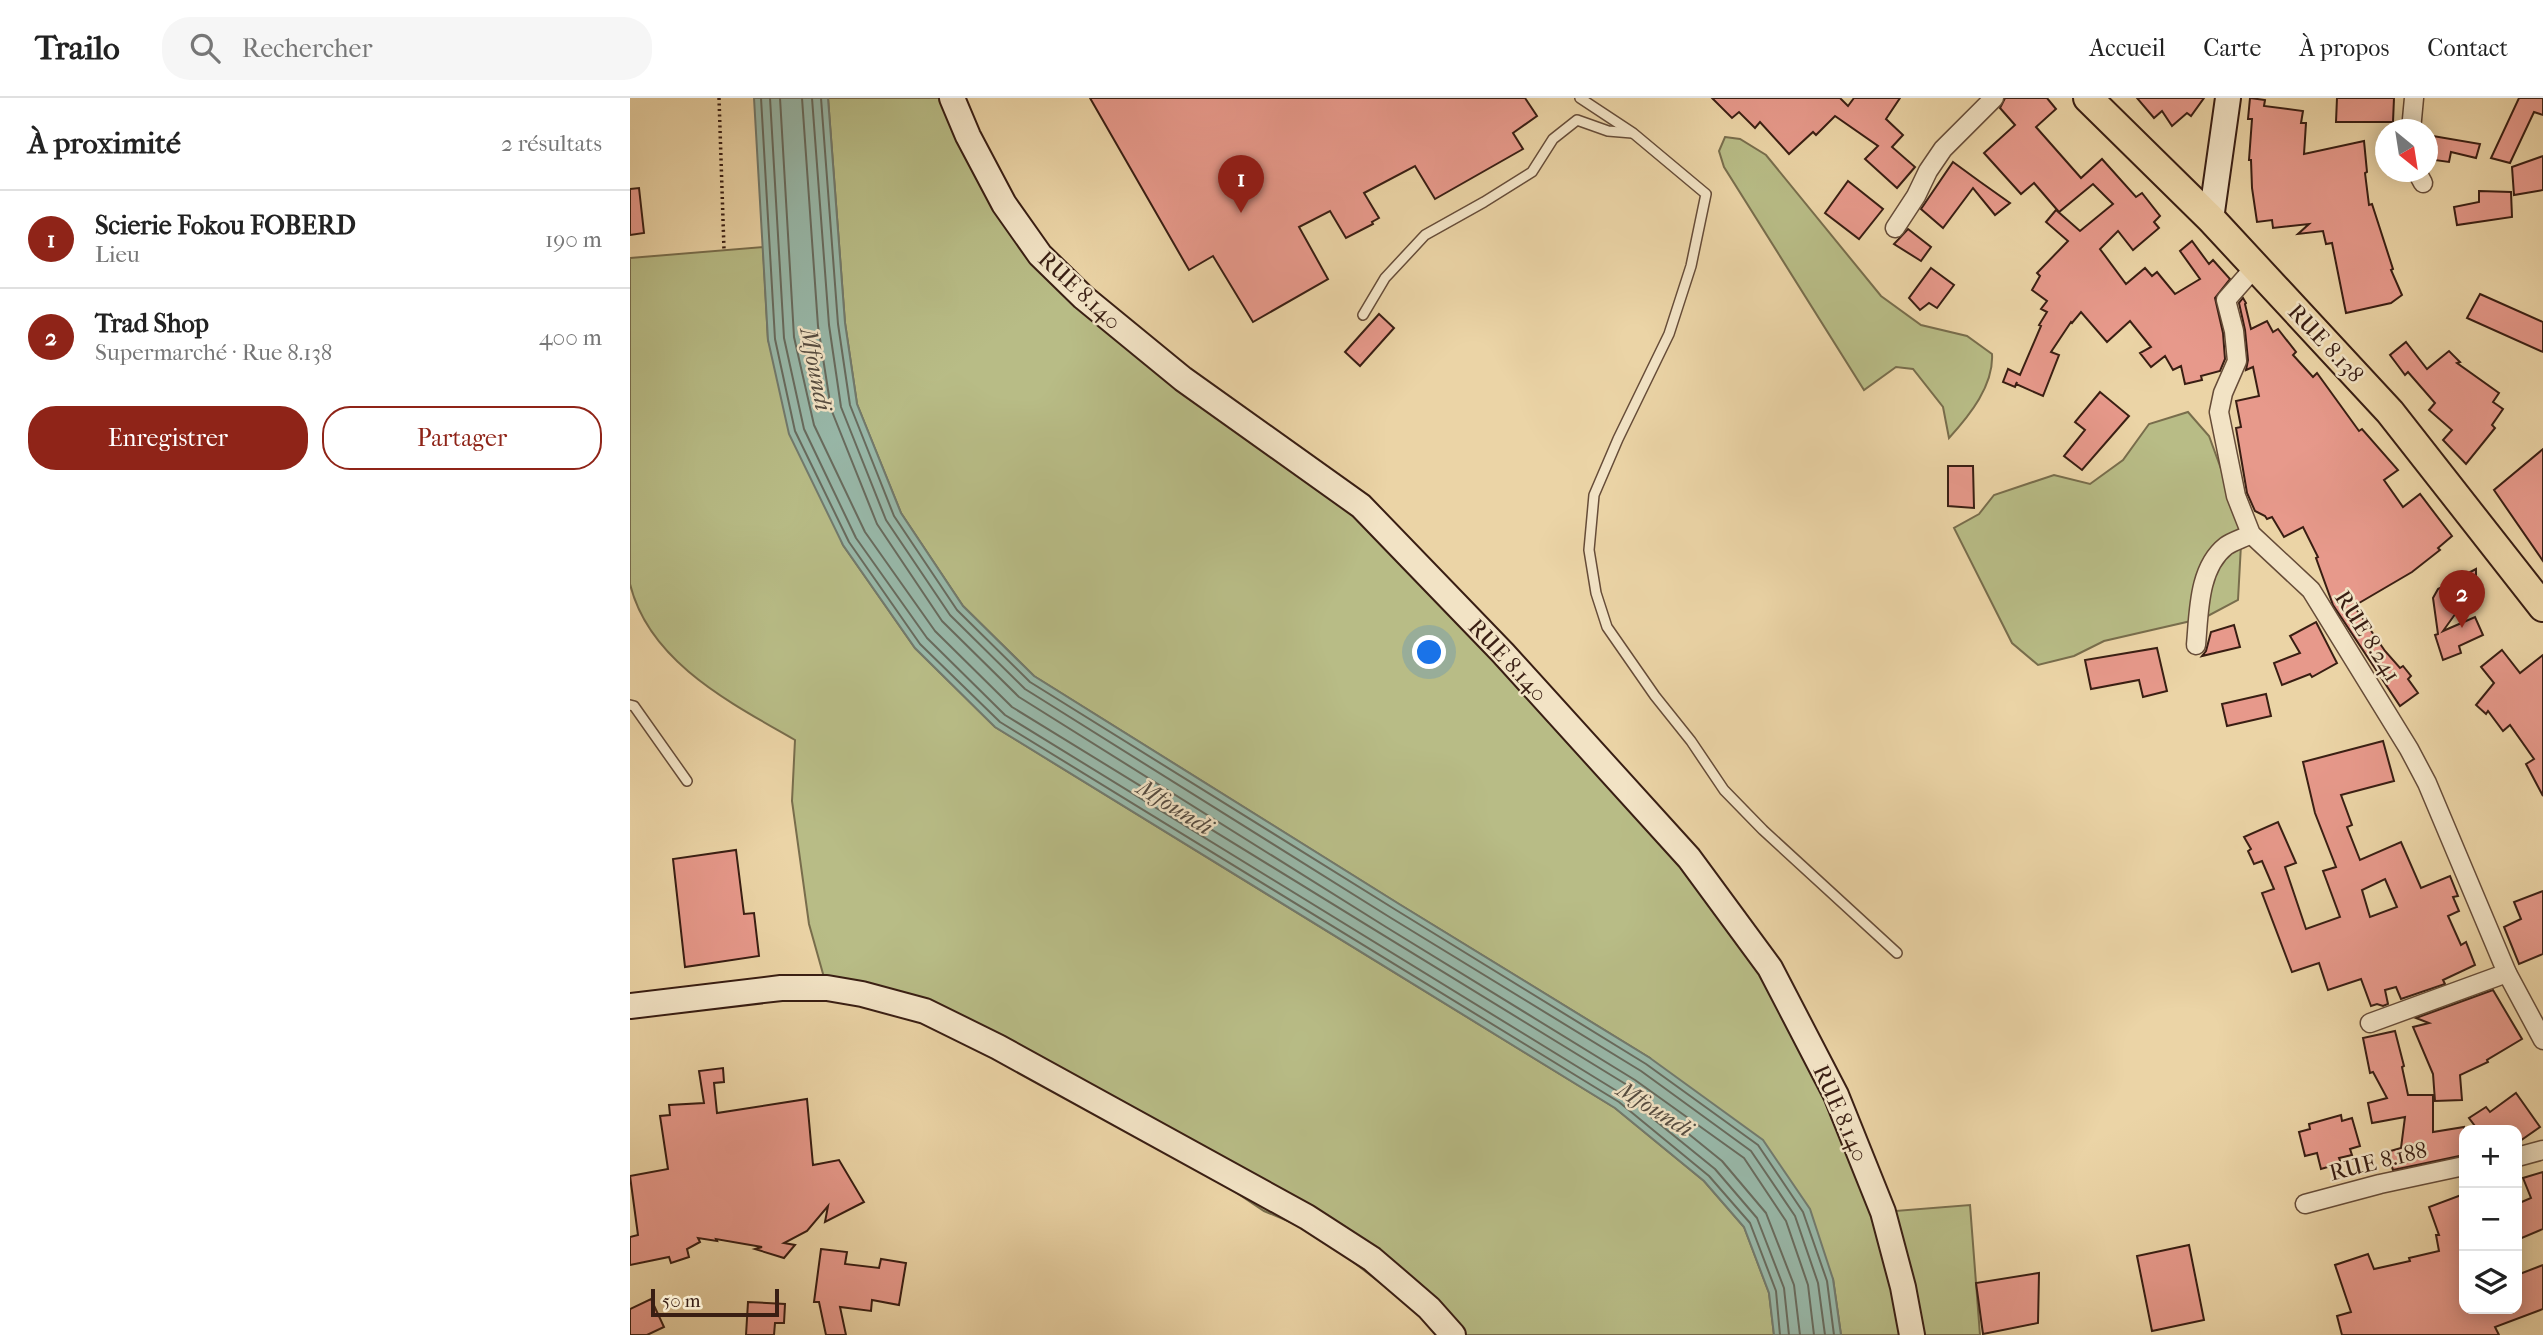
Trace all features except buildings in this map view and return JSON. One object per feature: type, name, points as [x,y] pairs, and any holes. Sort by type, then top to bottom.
[{"type":"main road","name":"RUE 8.140","points":[[952,98],[968,136],[1004,204],[1040,255],[1083,297],[1174,371],[1362,506],[1503,653],[1689,858],[1770,968],[1836,1095],[1883,1212],[1903,1287],[1912,1335]]},
{"type":"main road","name":"RUE 8.138","points":[[2088,98],[2211,219],[2390,412],[2541,601]]},
{"type":"main road","points":[[2211,219],[2228,98]]},
{"type":"main road","points":[[630,1006],[782,988],[827,988],[862,994],[925,1011],[998,1047],[1307,1217],[1372,1259],[1429,1308],[1453,1335]]},
{"type":"street","points":[[1895,228],[1943,149],[1994,98]]},
{"type":"street","points":[[2412,119],[2414,98]]},
{"type":"street","name":"RUE 8.241","points":[[2255,267],[2226,300],[2234,331],[2237,361],[2223,393],[2219,412],[2235,496],[2251,534],[2311,590],[2409,749],[2437,806],[2507,973],[2543,1040]]},
{"type":"street","points":[[2196,645],[2200,598],[2211,564],[2226,545],[2251,534]]},
{"type":"street","points":[[2370,1023],[2507,973]]},
{"type":"street","points":[[2522,1156],[2543,1150]]},
{"type":"street","name":"RUE 8.188","points":[[2305,1205],[2380,1184],[2459,1167]]},
{"type":"lane","points":[[1580,98],[1633,133],[1706,194],[1691,266],[1669,334],[1594,495],[1589,550],[1596,593],[1607,627],[1724,790],[1763,830],[1897,953]]},
{"type":"lane","points":[[1363,315],[1385,278],[1425,235],[1532,172],[1553,139],[1577,120],[1608,131],[1633,133]]},
{"type":"lane","points":[[630,705],[634,706],[687,781]]},
{"type":"path","points":[[719,98],[724,250]]},
{"type":"green space","points":[[828,98],[952,98],[1040,255],[1361,506],[1770,968],[1883,1212],[1970,1205],[1980,1335],[1841,1335],[1833,1279],[1650,1058],[1034,676],[963,606],[901,513],[857,404],[845,323]]},
{"type":"green space","points":[[1725,137],[1740,139],[1766,155],[1881,296],[1921,325],[1967,336],[1992,354],[1992,366],[1985,388],[1965,420],[1949,438],[1943,407],[1913,369],[1896,367],[1864,390],[1724,167],[1719,151]]},
{"type":"green space","points":[[763,247],[768,340],[843,545],[915,648],[995,727],[1615,1108],[1704,1181],[1744,1227],[1769,1293],[1774,1335],[1438,1335],[1423,1316],[1316,1233],[1264,1211],[1122,1116],[998,1047],[827,988],[809,924],[792,801],[795,740],[720,695],[674,658],[655,636],[640,612],[630,584],[630,258]]},
{"type":"green space","points":[[2188,412],[2209,436],[2242,526],[2238,600],[2204,618],[2104,641],[2074,656],[2038,665],[2012,643],[1954,528],[1979,514],[1994,495],[2054,475],[2090,484],[2123,460],[2149,424]]},
{"type":"water","name":"Mfoundi","points":[[754,98],[828,98],[845,323],[857,404],[901,513],[963,606],[1034,676],[1650,1058],[1763,1140],[1810,1209],[1833,1279],[1841,1335],[1774,1335],[1769,1293],[1744,1227],[1704,1181],[1615,1108],[995,727],[915,648],[843,545],[789,434],[768,340]]},
{"type":"place","name":"Scierie Fokou FOBERD","points":[[1241,213]]},
{"type":"place","name":"Trad Shop","points":[[2462,628]]}]
